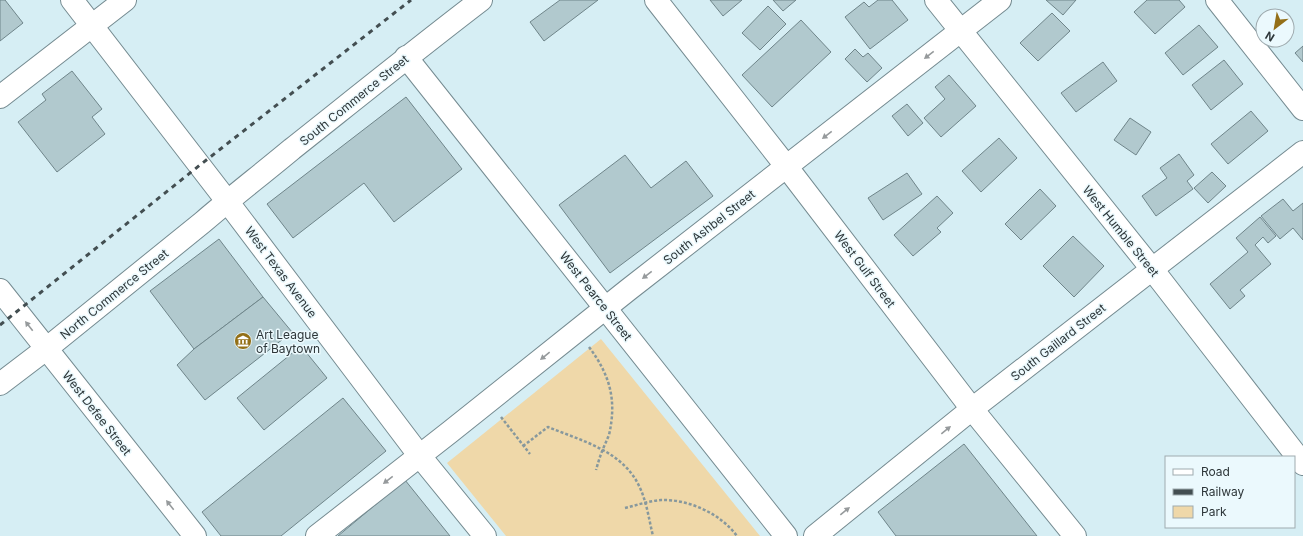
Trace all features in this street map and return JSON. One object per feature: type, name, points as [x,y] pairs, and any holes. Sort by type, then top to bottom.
[{"type":"street","name":"West Texas Avenue","points":[[72,0],[227,201],[419,455],[485,536]]},
{"type":"street","points":[[0,97],[125,0]]},
{"type":"street","name":"South Commerce Street","points":[[227,201],[406,57],[481,0]]},
{"type":"street","name":"West Gulf Street","points":[[656,0],[786,166],[972,409],[1075,536]]},
{"type":"street","name":"West Humble Street","points":[[936,0],[1152,269],[1303,464]]},
{"type":"street","name":"South Ashbel Street","points":[[317,536],[577,330],[1000,0]]},
{"type":"street","points":[[1217,0],[1303,109]]},
{"type":"street","name":"West Pearce Street","points":[[406,57],[786,536]]},
{"type":"street","name":"South Gaillard Street","points":[[815,536],[972,409],[1303,152]]},
{"type":"street","name":"North Commerce Street","points":[[0,384],[46,349],[227,201]]},
{"type":"street","name":"West Defee Street","points":[[0,290],[195,536]]},
{"type":"path","points":[[577,330],[598,358],[609,381],[612,397],[613,414],[608,436],[596,470]]},
{"type":"path","points":[[489,401],[530,454]]},
{"type":"path","points":[[523,446],[548,427],[602,450],[616,458],[627,468],[640,488],[653,536]]},
{"type":"path","points":[[625,508],[662,500],[686,503],[709,512],[723,522],[737,536]]},
{"type":"green space","points":[[601,339],[760,536],[506,536],[447,463]]},
{"type":"building","points":[[0,0],[5,0],[23,23],[0,41]]},
{"type":"building","points":[[560,0],[598,0],[544,41],[530,22]]},
{"type":"building","points":[[710,0],[742,0],[723,16]]},
{"type":"building","points":[[773,0],[796,0],[783,11]]},
{"type":"building","points":[[878,0],[892,0],[908,20],[870,49],[845,17],[864,2],[869,7]]},
{"type":"building","points":[[1046,0],[1076,0],[1063,15]]},
{"type":"building","points":[[1147,0],[1179,0],[1185,7],[1155,34],[1134,12]]},
{"type":"building","points":[[768,6],[786,24],[760,50],[742,33]]},
{"type":"building","points":[[1052,13],[1070,31],[1038,61],[1020,43]]},
{"type":"building","points":[[801,20],[831,52],[772,107],[742,75]]},
{"type":"building","points":[[1199,25],[1218,47],[1183,75],[1165,53]]},
{"type":"building","points":[[1303,46],[1303,62],[1295,53]]},
{"type":"building","points":[[855,49],[863,57],[868,53],[882,68],[867,82],[845,59]]},
{"type":"building","points":[[1224,60],[1243,84],[1211,110],[1192,85]]},
{"type":"building","points":[[1103,62],[1117,81],[1076,112],[1061,93]]},
{"type":"building","points":[[72,71],[102,109],[92,117],[105,134],[57,172],[18,122],[46,100],[42,94]]},
{"type":"building","points":[[949,75],[976,106],[941,137],[924,118],[945,99],[935,87]]},
{"type":"building","points":[[406,97],[462,169],[394,222],[364,183],[293,238],[267,204]]},
{"type":"building","points":[[907,104],[923,123],[908,136],[892,116]]},
{"type":"building","points":[[1251,111],[1268,131],[1228,164],[1211,144]]},
{"type":"building","points":[[1130,118],[1151,132],[1136,155],[1114,140]]},
{"type":"building","points":[[999,138],[1017,158],[981,192],[962,171]]},
{"type":"building","points":[[1179,154],[1194,175],[1187,181],[1193,189],[1156,216],[1142,196],[1167,178],[1160,168]]},
{"type":"building","points":[[625,155],[651,188],[686,161],[713,196],[610,273],[559,205]]},
{"type":"building","points":[[1212,172],[1226,186],[1208,203],[1194,188]]},
{"type":"building","points":[[907,173],[922,194],[883,220],[868,198]]},
{"type":"building","points":[[1040,189],[1056,206],[1021,240],[1005,224]]},
{"type":"building","points":[[937,196],[953,213],[937,228],[941,232],[913,256],[894,235]]},
{"type":"building","points":[[1283,199],[1293,211],[1303,203],[1303,240],[1293,228],[1280,239],[1261,216]]},
{"type":"building","points":[[1260,217],[1276,236],[1268,243],[1263,237],[1255,245],[1271,264],[1240,290],[1245,296],[1230,309],[1210,284],[1248,252],[1236,238]]},
{"type":"building","points":[[1073,236],[1104,266],[1074,297],[1043,266]]},
{"type":"building","points":[[219,239],[263,297],[194,349],[150,291]]},
{"type":"building","name":"Art League of Baytown","points":[[263,297],[292,332],[205,400],[177,365],[194,349]]},
{"type":"building","points":[[301,346],[327,378],[264,430],[237,398]]},
{"type":"building","points":[[343,398],[386,451],[281,536],[221,536],[202,512]]},
{"type":"building","points":[[964,444],[1037,536],[896,536],[878,512]]},
{"type":"building","points":[[405,480],[450,536],[338,536]]},
{"type":"railway","points":[[0,325],[200,165],[411,0]]},
{"type":"place","name":"Art League of Baytown","points":[[243,341]]}]
